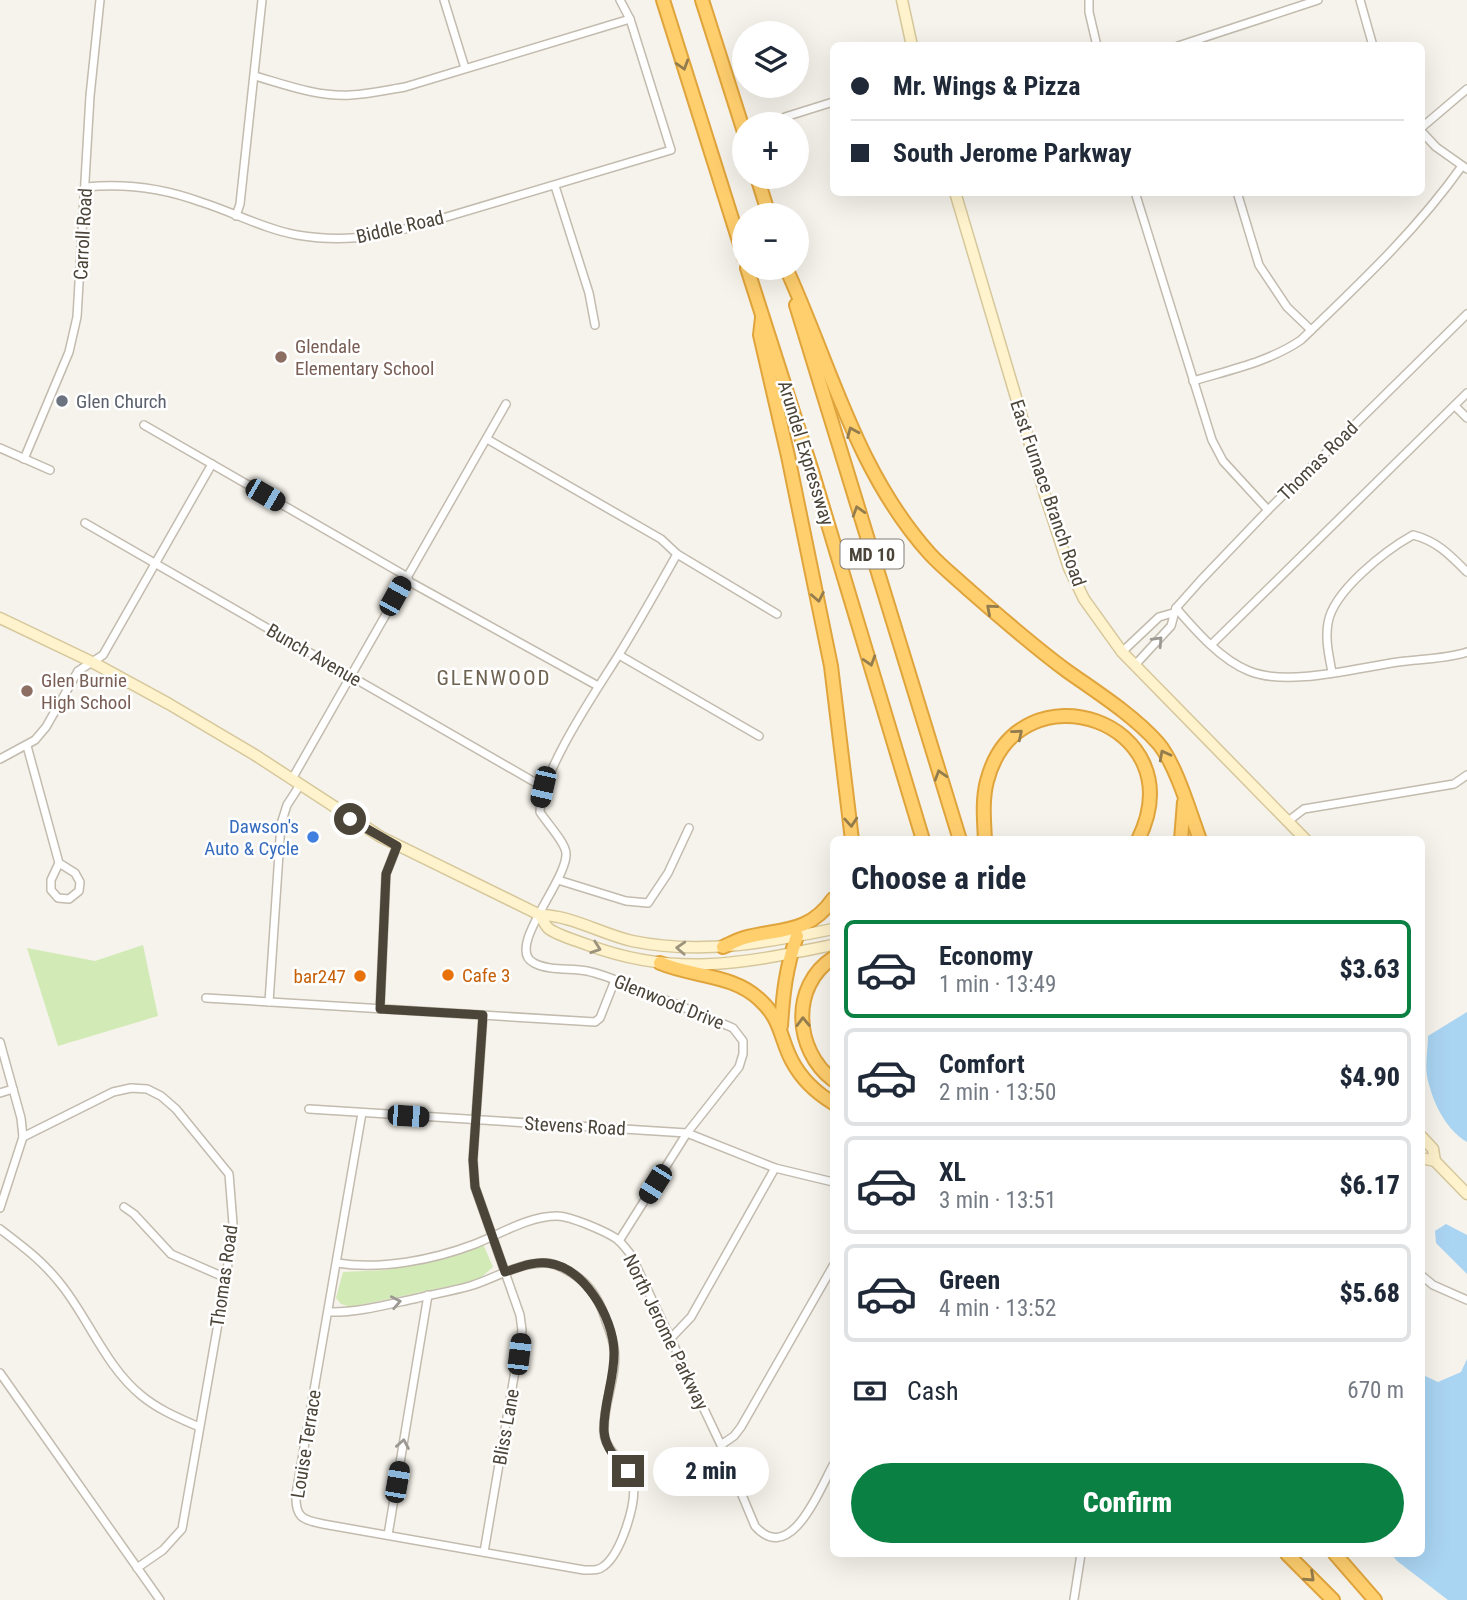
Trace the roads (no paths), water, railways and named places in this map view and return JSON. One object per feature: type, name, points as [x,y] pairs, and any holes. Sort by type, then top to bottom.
[{"type":"highway","points":[[663,0],[732,219]]},
{"type":"highway","points":[[702,0],[738,112]]},
{"type":"highway","name":"Arundel Expressway","points":[[751,280],[922,836]]},
{"type":"highway","name":"Arundel Expressway","points":[[790,280],[959,836]]},
{"type":"highway","points":[[792,280],[811,322],[860,449],[880,487],[911,531],[931,556],[993,612],[1118,708],[1159,744],[1198,836]]},
{"type":"highway","points":[[763,315],[760,335],[791,469],[831,666],[852,836]]},
{"type":"highway","points":[[985,836],[983,808],[986,783],[997,757],[1011,739],[1030,724],[1067,715],[1104,723],[1122,734],[1134,747],[1147,773],[1151,797],[1147,821],[1140,836]]},
{"type":"highway","points":[[1181,836],[1184,798]]},
{"type":"highway","points":[[915,836],[918,824]]},
{"type":"highway","points":[[723,947],[743,938],[799,927],[830,902]]},
{"type":"highway","points":[[780,1027],[783,985],[797,936]]},
{"type":"highway","points":[[830,961],[812,978],[804,1000],[802,1023],[810,1053],[830,1078]]},
{"type":"highway","points":[[660,963],[679,971],[737,984],[760,999],[780,1027],[791,1060],[805,1081],[830,1101]]},
{"type":"highway","points":[[1290,1557],[1333,1600]]},
{"type":"highway","points":[[1338,1557],[1375,1600]]},
{"type":"main road","points":[[902,0],[911,42]]},
{"type":"main road","name":"East Furnace Branch Road","points":[[956,196],[1045,495],[1069,568],[1084,599],[1122,652],[1302,836]]},
{"type":"main road","points":[[0,618],[92,662],[186,714],[397,846],[540,915],[556,915],[603,933],[661,946],[723,947],[830,930]]},
{"type":"main road","points":[[540,915],[548,928],[579,942],[623,956],[660,963],[729,964],[830,946]]},
{"type":"main road","points":[[1425,1140],[1433,1149],[1435,1161]]},
{"type":"main road","points":[[1425,1159],[1435,1161],[1467,1194]]},
{"type":"street","name":"Carroll Road","points":[[24,458],[69,352],[79,307],[90,96],[100,0]]},
{"type":"street","points":[[236,216],[240,204],[262,0]]},
{"type":"street","points":[[444,0],[465,68]]},
{"type":"street","points":[[255,76],[312,92],[351,95],[405,87],[630,19],[620,0]]},
{"type":"street","points":[[1089,0],[1096,42]]},
{"type":"street","points":[[1196,42],[1318,0]]},
{"type":"street","points":[[1360,0],[1372,42]]},
{"type":"street","name":"Biddle Road","points":[[86,187],[129,186],[162,190],[295,234],[343,239],[374,237],[555,186],[671,150],[630,19]]},
{"type":"street","points":[[1425,126],[1467,89]]},
{"type":"street","points":[[801,112],[830,103]]},
{"type":"street","points":[[1193,382],[1284,351],[1311,330],[1411,232],[1465,168],[1436,147],[1425,134]]},
{"type":"street","points":[[555,186],[589,293],[595,324]]},
{"type":"street","points":[[1136,196],[1212,440],[1223,461],[1268,510]]},
{"type":"street","points":[[1238,196],[1259,265],[1287,307],[1311,330]]},
{"type":"street","name":"Thomas Road","points":[[1122,652],[1159,617],[1175,610],[1268,510],[1467,314]]},
{"type":"street","points":[[1212,644],[1467,393]]},
{"type":"street","points":[[269,1002],[281,824],[296,782],[350,676],[506,404]]},
{"type":"street","points":[[1455,406],[1467,418]]},
{"type":"street","points":[[144,425],[406,576],[410,582],[598,686]]},
{"type":"street","points":[[487,439],[662,539],[677,554],[777,614]]},
{"type":"street","points":[[0,448],[50,470]]},
{"type":"street","points":[[0,759],[27,746],[46,727],[78,671],[103,655],[212,464]]},
{"type":"street","name":"Bunch Avenue","points":[[85,523],[543,787]]},
{"type":"street","points":[[1332,672],[1327,638],[1331,610],[1345,591],[1391,547],[1413,536],[1428,539],[1445,549],[1467,572]]},
{"type":"street","points":[[540,915],[558,880],[566,853],[563,844],[540,812],[543,787],[598,686],[677,554]]},
{"type":"street","points":[[1175,610],[1212,644],[1247,670],[1268,677],[1283,678],[1332,672],[1467,652]]},
{"type":"street","name":"Thomas Road","points":[[1135,665],[1171,626],[1175,610]]},
{"type":"street","points":[[619,655],[759,736]]},
{"type":"street","points":[[27,746],[59,863],[51,880],[51,890],[58,898],[69,899],[79,891],[80,881],[75,873],[59,863]]},
{"type":"street","points":[[1287,822],[1304,809],[1454,783],[1467,775]]},
{"type":"street","points":[[558,880],[626,901],[648,903],[668,873],[689,828]]},
{"type":"street","points":[[380,1009],[386,874],[397,846]]},
{"type":"street","name":"Glenwood Drive","points":[[540,915],[525,942],[524,950],[534,963],[587,971],[615,980],[733,1028],[743,1041],[739,1068],[687,1133],[619,1241]]},
{"type":"street","points":[[206,998],[595,1022],[600,1018],[615,980]]},
{"type":"street","name":"Bliss Lane","points":[[483,1015],[473,1160],[475,1187],[520,1315],[522,1330],[484,1552]]},
{"type":"street","points":[[0,1042],[23,1137],[0,1208]]},
{"type":"street","points":[[0,1093],[13,1089]]},
{"type":"street","name":"Thomas Road","points":[[23,1137],[121,1089],[147,1089],[161,1096],[176,1109],[229,1174],[233,1224],[226,1278],[182,1529],[163,1550],[137,1568]]},
{"type":"street","name":"Stevens Road","points":[[309,1109],[687,1133],[775,1168],[830,1182]]},
{"type":"street","name":"Louise Terrace","points":[[362,1113],[296,1505],[298,1514],[307,1521],[584,1570],[597,1570],[612,1558],[618,1549],[628,1518],[633,1483],[628,1471],[606,1444],[604,1430],[614,1346],[600,1305],[585,1283],[547,1263],[505,1272]]},
{"type":"street","points":[[671,1338],[691,1317],[775,1168]]},
{"type":"street","points":[[124,1207],[134,1214],[171,1254],[226,1278]]},
{"type":"street","name":"North Jerome Parkway","points":[[337,1263],[387,1265],[473,1244],[541,1218],[558,1216],[575,1220],[619,1241],[631,1255],[721,1445],[755,1526],[767,1537],[777,1539],[791,1533],[830,1470]]},
{"type":"street","points":[[0,1229],[41,1260],[65,1289],[119,1373],[141,1395],[160,1409],[199,1427]]},
{"type":"street","points":[[721,1445],[734,1436],[751,1411],[830,1271]]},
{"type":"street","points":[[328,1312],[346,1312],[429,1295],[468,1286],[505,1272]]},
{"type":"street","points":[[1425,1278],[1433,1285],[1467,1300]]},
{"type":"street","points":[[388,1535],[429,1295]]},
{"type":"street","points":[[0,1373],[160,1600]]},
{"type":"street","points":[[1074,1599],[1080,1557]]},
{"type":"water","points":[[1467,1012],[1467,1142],[1452,1130],[1441,1114],[1429,1085],[1426,1066],[1428,1036]]},
{"type":"water","points":[[1446,1224],[1467,1235],[1467,1274],[1436,1243],[1435,1231]]},
{"type":"water","points":[[1467,1359],[1467,1600],[1448,1600],[1394,1557],[1425,1557],[1425,1376],[1438,1382],[1461,1372]]},
{"type":"place","name":"Glendale Elementary School","points":[[281,357]]},
{"type":"place","name":"Glen Church","points":[[62,401]]},
{"type":"place","name":"Glen Burnie High School","points":[[27,691]]},
{"type":"place","name":"Dawson's Auto & Cycle","points":[[313,837]]},
{"type":"place","name":"Cafe 3","points":[[448,975]]},
{"type":"place","name":"bar247","points":[[360,976]]},
{"type":"district","name":"GLENWOOD","points":[[494,678]]}]
